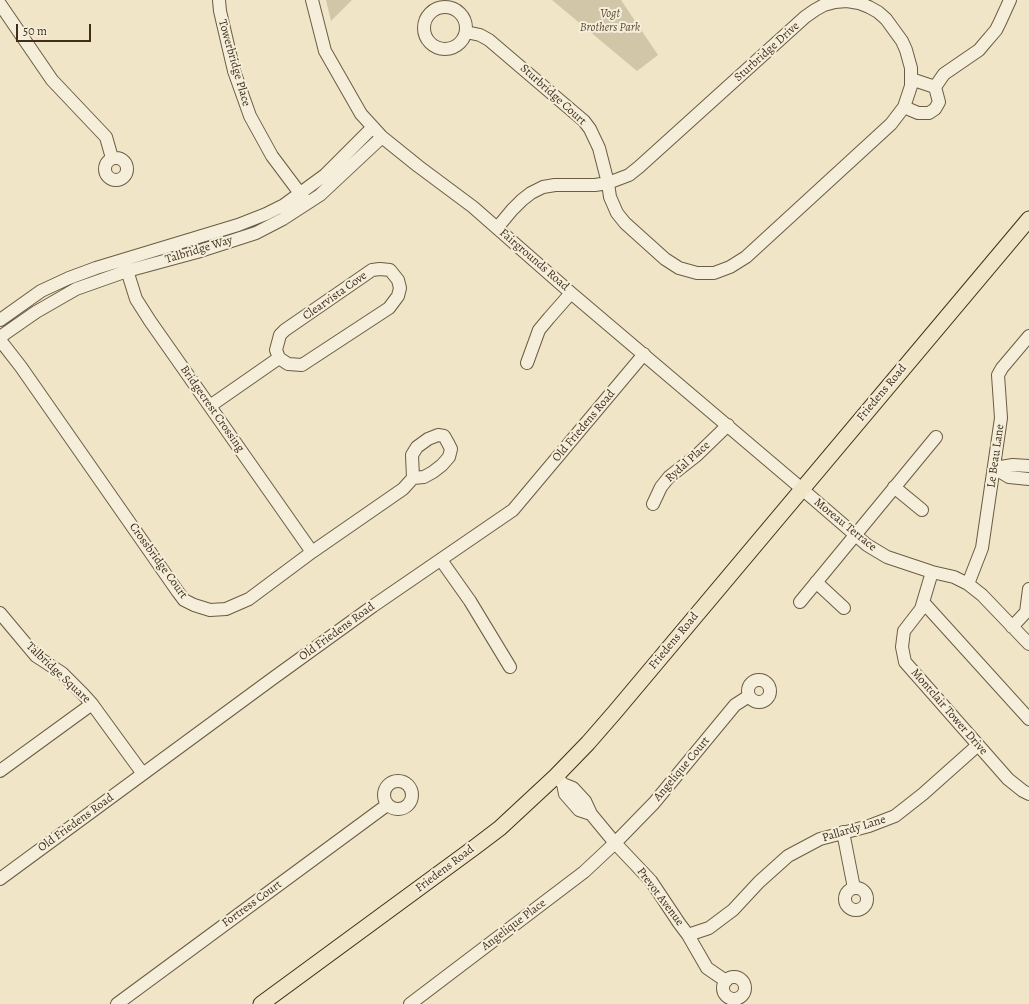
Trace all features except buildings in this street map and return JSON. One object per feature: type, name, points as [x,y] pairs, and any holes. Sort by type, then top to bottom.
[{"type":"main road","name":"Friedens Road","points":[[261,1004],[475,847],[560,780],[588,743],[1029,218]]},
{"type":"street","points":[[7,0],[0,4],[52,80],[106,137],[112,158]]},
{"type":"street","name":"Towerbridge Place","points":[[219,0],[220,11],[234,71],[250,116],[272,156],[308,204]]},
{"type":"street","name":"Fairgrounds Road","points":[[312,0],[325,51],[362,114],[382,137],[473,207],[802,489]]},
{"type":"street","points":[[911,79],[940,79],[978,50],[998,26],[1010,0]]},
{"type":"street","name":"Sturbridge Drive","points":[[497,228],[522,200],[531,193],[543,187],[555,185],[595,186],[629,175],[639,168],[805,17],[824,5],[847,1],[859,3],[869,7],[886,19],[902,41],[911,68],[911,86],[904,107],[888,127],[746,257],[730,267],[714,273],[696,273],[679,268],[665,260],[625,223],[617,213],[610,197],[608,183]]},
{"type":"street","name":"Sturbridge Court","points":[[466,32],[480,35],[494,43],[584,121],[590,129],[599,148],[608,183]]},
{"type":"street","points":[[904,107],[918,113],[929,113],[935,110],[939,102],[940,79]]},
{"type":"street","name":"Talbridge Way","points":[[0,337],[36,312],[76,289],[126,266],[238,225],[284,204],[325,175],[373,127]]},
{"type":"street","name":"Talbridge Way","points":[[0,320],[41,291],[69,278],[197,252],[256,233],[283,220],[320,196],[382,137]]},
{"type":"street","name":"Bridgecrest Crossing","points":[[126,266],[136,300],[312,552]]},
{"type":"street","name":"Clearvista Cove","points":[[380,268],[390,270],[398,280],[400,288],[398,296],[389,308],[302,366],[288,364],[279,358],[276,350],[280,335],[285,330],[372,270],[380,268]]},
{"type":"street","points":[[526,363],[539,330],[571,292]]},
{"type":"street","name":"Le Beau Lane","points":[[968,584],[982,548],[994,468],[1001,418],[998,375],[1002,368],[1028,338]]},
{"type":"street","name":"Crossbridge Court","points":[[0,340],[21,367],[184,600],[194,605],[210,610],[226,609],[248,599],[312,552],[403,489],[413,478]]},
{"type":"street","name":"Old Friedens Road","points":[[0,879],[367,611],[513,510],[644,354]]},
{"type":"street","points":[[210,406],[279,358]]},
{"type":"street","name":"Rydal Place","points":[[653,504],[661,487],[669,477],[697,455],[728,425]]},
{"type":"street","points":[[800,602],[936,437]]},
{"type":"street","points":[[994,468],[1029,466]]},
{"type":"street","points":[[994,468],[1009,477],[1029,479]]},
{"type":"street","points":[[894,487],[922,510]]},
{"type":"street","name":"Moreau Terrace","points":[[802,489],[867,545],[888,557],[932,572],[954,577],[968,584],[982,595],[1029,644]]},
{"type":"street","points":[[441,560],[470,601],[510,667]]},
{"type":"street","name":"Montclair Tower Drive","points":[[932,572],[921,609],[904,631],[902,647],[905,662],[1008,779],[1029,794]]},
{"type":"street","points":[[816,582],[844,608]]},
{"type":"street","points":[[1012,627],[1026,612],[1029,589]]},
{"type":"street","points":[[923,602],[1029,719]]},
{"type":"street","name":"Talbridge Square","points":[[0,613],[36,656],[62,673],[92,704],[143,774]]},
{"type":"street","name":"Angelique Court","points":[[615,843],[654,803],[736,705],[749,696]]},
{"type":"street","points":[[0,771],[92,704]]},
{"type":"street","name":"Pallardy Lane","points":[[688,935],[709,928],[733,910],[759,882],[788,856],[820,839],[869,826],[895,816],[923,794],[978,745]]},
{"type":"street","name":"Prevot Avenue","points":[[560,780],[565,794],[579,810],[591,814],[615,843],[651,881],[688,935],[706,968],[726,981]]},
{"type":"street","name":"Fortress Court","points":[[117,1004],[387,805]]},
{"type":"street","points":[[843,832],[854,888]]},
{"type":"street","name":"Angelique Place","points":[[410,1004],[584,872],[615,843]]},
{"type":"green space","points":[[326,0],[352,0],[331,21]]},
{"type":"green space","name":"Vogt Brothers Park","points":[[552,0],[621,0],[658,55],[637,71]]}]
